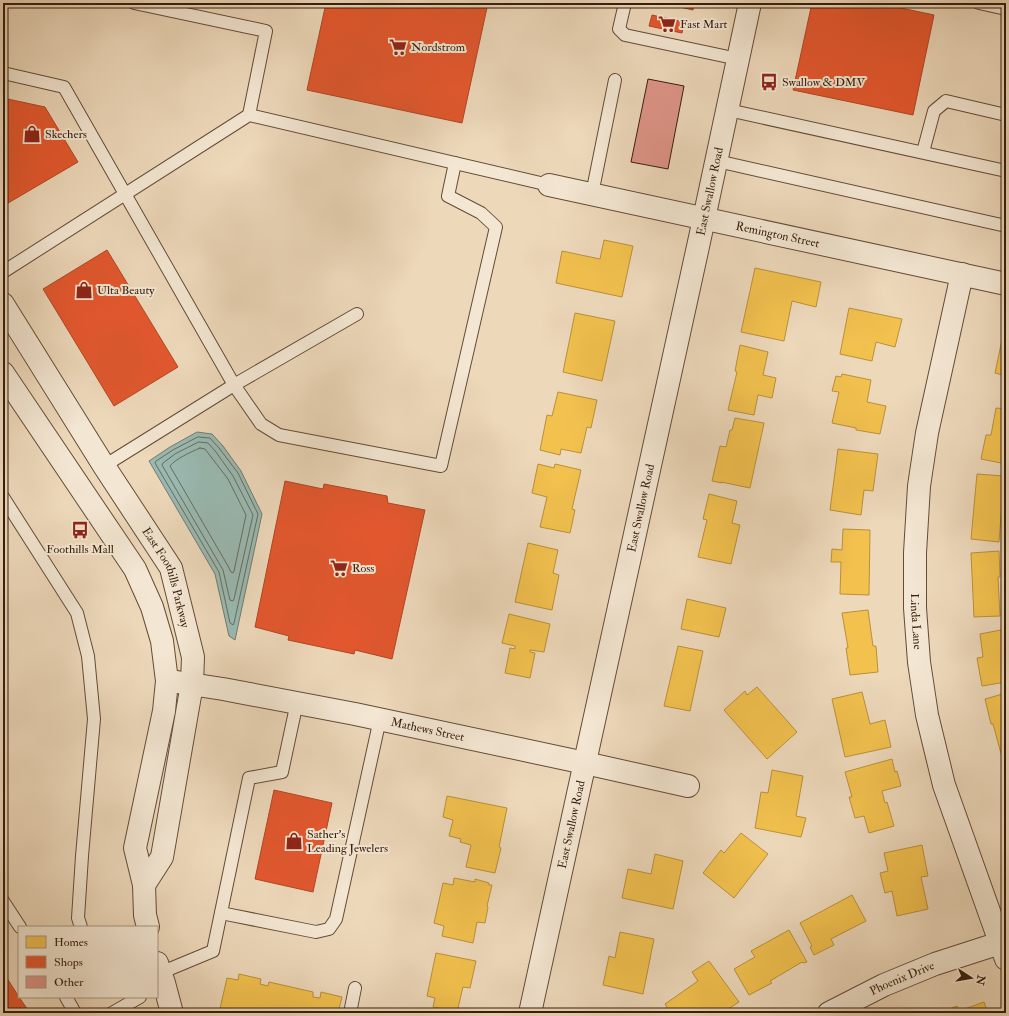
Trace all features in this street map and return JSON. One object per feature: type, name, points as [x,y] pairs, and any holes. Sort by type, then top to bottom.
[{"type":"street","name":"East Swallow Road","points":[[530,1013],[717,161],[750,3]]},
{"type":"street","name":"Remington Street","points":[[549,185],[1006,284]]},
{"type":"street","name":"Linda Lane","points":[[962,274],[927,433],[919,486],[915,553],[915,608],[919,662],[927,715],[944,785],[1003,951]]},
{"type":"street","name":"East Foothills Parkway","points":[[3,304],[104,466],[171,568],[193,657],[192,684],[162,857],[144,885]]},
{"type":"street","name":"East Foothills Parkway","points":[[3,373],[135,569],[152,607],[162,641],[167,681],[164,711],[135,848],[144,885],[145,915],[148,926]]},
{"type":"street","name":"Mathews Street","points":[[167,681],[297,702],[688,786]]},
{"type":"street","name":"Phoenix Drive","points":[[829,1013],[884,985],[928,967],[1003,951]]},
{"type":"street","points":[[160,977],[172,1013]]},
{"type":"lane","points":[[134,3],[266,31],[249,115]]},
{"type":"lane","points":[[625,3],[619,29],[625,35],[738,60]]},
{"type":"lane","points":[[979,3],[1006,9]]},
{"type":"lane","points":[[3,73],[64,88],[234,385],[261,424],[279,435],[441,466],[496,227],[481,213],[448,196],[455,163]]},
{"type":"lane","points":[[592,194],[615,80]]},
{"type":"lane","points":[[923,152],[934,111],[946,101],[1006,115]]},
{"type":"lane","points":[[728,110],[1006,171]]},
{"type":"lane","points":[[3,272],[249,115],[549,185]]},
{"type":"lane","points":[[717,161],[1006,226]]},
{"type":"lane","points":[[104,466],[234,385],[357,314]]},
{"type":"lane","points":[[5,504],[77,613],[88,656],[94,719],[78,918],[81,926]]},
{"type":"lane","points":[[160,977],[213,951],[249,778],[282,772],[297,702]]},
{"type":"lane","points":[[221,913],[316,932],[329,929],[336,919],[380,719]]},
{"type":"lane","points":[[3,901],[19,926]]},
{"type":"lane","points":[[350,1013],[355,988]]},
{"type":"lane","points":[[67,998],[75,1013]]},
{"type":"lane","points":[[112,1013],[138,998]]},
{"type":"water","points":[[197,432],[212,434],[223,446],[241,471],[262,514],[235,640],[229,636],[215,574],[149,461]]},
{"type":"building: Homes","points":[[604,240],[633,246],[622,297],[556,283],[562,251],[600,259]]},
{"type":"building: Homes","points":[[755,268],[821,282],[816,307],[792,301],[784,341],[741,332]]},
{"type":"building: Homes","points":[[849,308],[902,319],[895,347],[876,342],[872,361],[840,354]]},
{"type":"building: Homes","points":[[575,313],[615,321],[602,381],[563,372]]},
{"type":"building: Homes","points":[[1004,330],[1006,331],[1006,376],[995,373]]},
{"type":"building: Homes","points":[[740,345],[768,352],[763,375],[776,378],[772,398],[758,395],[754,415],[728,410],[737,372],[735,371]]},
{"type":"building: Homes","points":[[842,374],[871,380],[867,402],[886,406],[880,434],[856,430],[856,428],[832,423],[839,392],[832,391],[836,376],[841,377]]},
{"type":"building: Homes","points":[[558,392],[597,400],[591,428],[587,427],[581,453],[561,449],[560,455],[540,450],[547,415],[552,416]]},
{"type":"building: Homes","points":[[996,408],[1006,409],[1006,464],[981,459],[986,435],[991,435]]},
{"type":"building: Homes","points":[[735,418],[764,423],[750,488],[712,481],[720,446],[726,447],[730,430],[732,430]]},
{"type":"building: Homes","points":[[838,449],[878,454],[873,491],[864,490],[861,515],[830,510]]},
{"type":"building: Homes","points":[[538,464],[554,468],[555,464],[581,470],[572,509],[575,510],[570,533],[540,527],[547,497],[532,493]]},
{"type":"building: Homes","points":[[977,474],[1004,476],[999,542],[971,539]]},
{"type":"building: Homes","points":[[709,494],[737,501],[732,523],[740,525],[731,564],[698,557],[707,520],[703,519]]},
{"type":"building: Homes","points":[[843,529],[870,530],[869,595],[840,594],[841,562],[831,562],[832,549],[842,550]]},
{"type":"building: Homes","points":[[528,543],[558,550],[553,573],[559,575],[552,610],[515,602]]},
{"type":"building: Homes","points":[[999,551],[1000,577],[998,577],[1000,616],[974,617],[971,553]]},
{"type":"building: Homes","points":[[687,599],[726,608],[719,637],[681,629]]},
{"type":"building: Homes","points":[[868,610],[873,646],[876,646],[878,672],[850,675],[846,648],[848,648],[842,613]]},
{"type":"building: Homes","points":[[509,614],[550,624],[544,652],[530,650],[530,652],[535,653],[530,678],[505,673],[510,648],[515,649],[515,646],[502,643]]},
{"type":"building: Homes","points":[[1006,629],[1006,682],[982,686],[977,658],[983,657],[980,634]]},
{"type":"building: Homes","points":[[678,646],[703,651],[690,711],[664,706]]},
{"type":"building: Homes","points":[[757,687],[797,732],[767,759],[724,710],[745,691],[747,695]]},
{"type":"building: Homes","points":[[862,692],[870,724],[885,720],[891,747],[845,757],[832,699]]},
{"type":"building: Homes","points":[[1006,693],[1006,761],[1003,761],[993,724],[991,724],[985,699]]},
{"type":"building: Homes","points":[[892,759],[895,772],[897,771],[901,786],[882,791],[894,826],[869,833],[864,816],[855,818],[849,797],[852,797],[845,772]]},
{"type":"building: Homes","points":[[772,770],[803,776],[796,816],[806,818],[801,837],[755,828],[761,792],[768,793]]},
{"type":"building: Homes","points":[[447,796],[507,808],[499,847],[501,848],[495,873],[466,867],[471,845],[460,842],[461,839],[449,836],[453,820],[443,817]]},
{"type":"building: Homes","points":[[741,833],[768,854],[734,898],[703,873],[721,850],[724,853]]},
{"type":"building: Homes","points":[[922,845],[928,876],[921,877],[928,909],[897,916],[892,891],[885,893],[880,873],[888,871],[884,853]]},
{"type":"building: Homes","points":[[655,854],[683,861],[673,909],[622,898],[628,869],[651,874]]},
{"type":"building: Homes","points":[[454,878],[475,882],[475,879],[492,885],[485,923],[477,922],[473,943],[442,936],[444,926],[434,923],[443,883],[453,885]]},
{"type":"building: Homes","points":[[852,895],[866,921],[831,939],[834,945],[814,955],[810,947],[812,946],[800,923]]},
{"type":"building: Homes","points":[[789,930],[807,962],[802,962],[770,981],[772,983],[749,995],[734,969],[755,957],[751,951]]},
{"type":"building: Homes","points":[[620,932],[654,939],[643,994],[603,985],[609,956],[615,958]]},
{"type":"building: Homes","points":[[436,953],[476,961],[470,988],[463,987],[457,1012],[433,1007],[435,998],[427,996]]},
{"type":"building: Homes","points":[[709,961],[739,1002],[722,1013],[670,1013],[665,1004],[698,981],[692,972]]},
{"type":"building: Homes","points":[[239,974],[261,979],[260,984],[268,986],[269,982],[313,992],[313,997],[320,998],[321,992],[342,997],[338,1013],[219,1013],[227,978],[238,980]]},
{"type":"building: Homes","points":[[984,1002],[988,1013],[939,1013],[957,1006],[959,1011]]},
{"type":"building: Homes","points":[[639,1008],[643,1013],[632,1013]]},
{"type":"building: Shops","name":"Nordstrom","points":[[326,3],[488,3],[462,123],[307,90]]},
{"type":"building: Shops","points":[[662,3],[694,3],[693,10]]},
{"type":"building: Shops","points":[[812,3],[877,3],[934,15],[913,115],[793,90]]},
{"type":"building: Shops","name":"Fast Mart","points":[[652,15],[684,22],[682,33],[649,26]]},
{"type":"building: Shops","name":"Skechers","points":[[3,98],[45,107],[78,162],[3,206]]},
{"type":"building: Shops","points":[[107,250],[178,367],[114,406],[43,289]]},
{"type":"building: Shops","name":"Ross","points":[[285,481],[323,489],[324,484],[387,496],[388,503],[425,510],[392,659],[355,650],[354,654],[288,640],[289,636],[255,627]]},
{"type":"building: Shops","name":"Sather's Leading Jewelers","points":[[274,790],[332,803],[313,892],[255,879]]},
{"type":"building: Shops","points":[[3,972],[18,995],[18,998],[20,998],[30,1013],[3,1013]]},
{"type":"building: Other","points":[[648,79],[684,86],[668,169],[631,162]]},
{"type":"place","name":"Fast Mart","points":[[667,24]]},
{"type":"place","name":"Nordstrom","points":[[398,47]]},
{"type":"place","name":"Swallow & DMV","points":[[769,82]]},
{"type":"place","name":"Skechers","points":[[32,134]]},
{"type":"place","name":"Ulta Beauty","points":[[84,290]]},
{"type":"place","name":"Foothills Mall","points":[[80,530]]},
{"type":"place","name":"Ross","points":[[339,568]]},
{"type":"place","name":"Sather's Leading Jewelers","points":[[294,841]]}]
